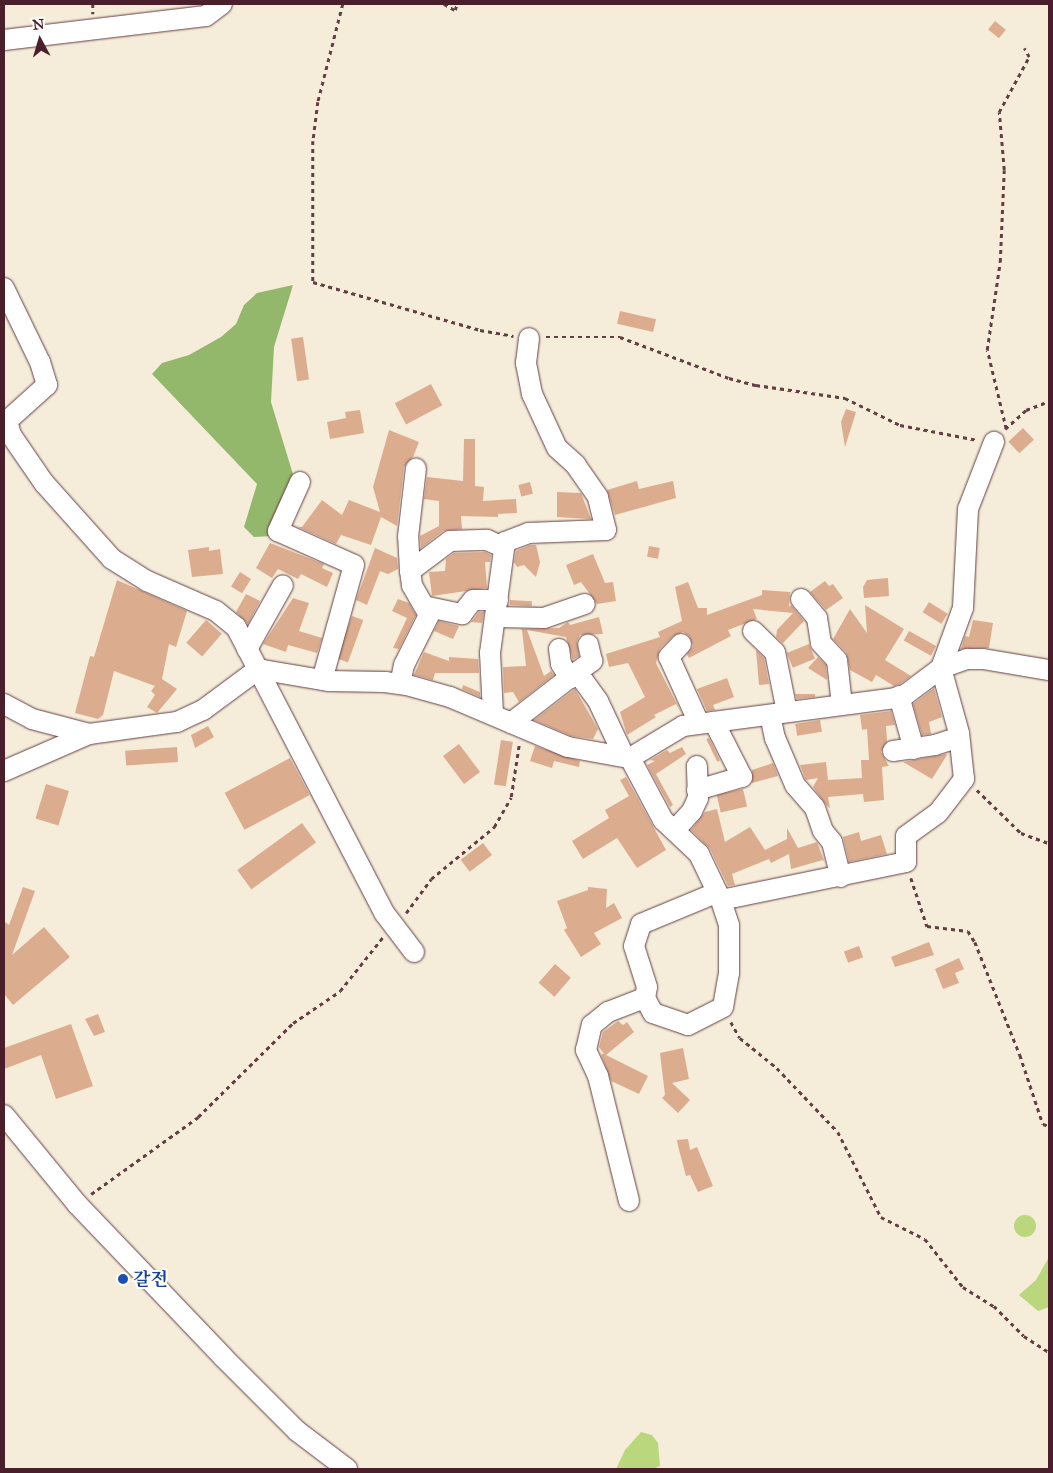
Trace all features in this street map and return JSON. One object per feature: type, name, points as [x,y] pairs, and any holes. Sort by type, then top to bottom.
[{"type":"street","points":[[4,40],[206,16],[222,4]]},
{"type":"street","points":[[4,288],[40,362],[47,385],[7,421],[11,435],[44,483],[112,559],[147,581],[225,616],[236,627],[257,672],[385,914],[414,952]]},
{"type":"street","points":[[510,723],[490,652],[498,608],[503,547],[512,537],[528,533],[606,530],[598,497],[576,465],[557,448],[532,394],[526,363],[529,338]]},
{"type":"street","points":[[559,650],[561,664],[573,675],[609,720],[627,757],[664,820],[699,854],[719,897],[729,925],[729,973],[722,1007],[688,1025],[653,1013],[645,998],[647,987],[634,946],[641,924],[719,897],[841,877],[906,862],[906,836],[938,813],[964,779],[959,737],[941,668],[963,608],[968,509],[1000,435]]},
{"type":"street","points":[[416,468],[408,537],[410,571],[415,593],[428,607],[462,614],[473,600],[498,608],[544,618],[585,604]]},
{"type":"street","points":[[300,482],[278,531],[354,565],[322,680]]},
{"type":"street","points":[[410,571],[450,541],[487,540],[503,547]]},
{"type":"street","points":[[247,649],[283,585]]},
{"type":"street","points":[[801,599],[817,618],[821,643],[836,660],[842,705]]},
{"type":"street","points":[[400,684],[404,665],[429,615],[428,607]]},
{"type":"street","points":[[753,631],[775,652],[778,714],[775,738],[795,785],[815,808],[823,831],[832,842],[841,877]]},
{"type":"street","points":[[510,723],[592,662],[588,644]]},
{"type":"street","points":[[681,644],[670,657],[706,723],[742,776],[697,790]]},
{"type":"street","points":[[4,771],[89,734],[177,722],[203,710],[257,672],[273,669],[322,680],[400,684],[450,697],[568,747],[627,757],[668,732],[706,723],[899,696],[941,668],[967,659],[983,659],[1049,670]]},
{"type":"street","points":[[899,696],[914,749]]},
{"type":"street","points":[[4,704],[32,719],[89,734]]},
{"type":"street","points":[[893,751],[914,749],[959,737]]},
{"type":"street","points":[[676,830],[692,811],[697,790],[697,766]]},
{"type":"street","points":[[629,1201],[598,1076],[586,1050],[592,1024],[608,1012],[645,998]]},
{"type":"street","points":[[4,1115],[77,1204],[297,1431],[347,1469]]},
{"type":"path","points":[[343,4],[318,102],[314,141],[312,282],[480,330],[529,338],[620,337],[729,378],[756,385],[845,398],[900,425],[1000,435],[1026,410],[1049,402]]},
{"type":"path","points":[[444,4],[455,10],[457,4]]},
{"type":"path","points":[[1000,435],[987,350],[1000,262],[1004,170],[999,112],[1029,57],[1024,48]]},
{"type":"path","points":[[77,1204],[198,1117],[293,1023],[340,992],[377,942],[396,926],[431,879],[494,827],[511,797],[519,745],[510,723]]},
{"type":"path","points":[[964,779],[1021,833],[1049,843]]},
{"type":"path","points":[[906,862],[926,926],[968,932],[975,942],[1020,1055],[1043,1124],[1049,1126]]},
{"type":"path","points":[[722,1007],[740,1038],[777,1068],[838,1132],[881,1217],[925,1239],[963,1287],[994,1306],[1024,1336],[1049,1352]]},
{"type":"green space","points":[[293,285],[274,347],[271,402],[295,481],[273,536],[254,537],[244,527],[257,484],[152,374],[162,363],[189,355],[221,337],[236,324],[244,305],[257,293]]},
{"type":"green space","points":[[1025,1215],[1033,1218],[1036,1226],[1033,1234],[1025,1237],[1017,1234],[1014,1226],[1017,1218]]},
{"type":"green space","points":[[1049,1257],[1049,1307],[1038,1311],[1019,1295],[1036,1280]]},
{"type":"green space","points":[[641,1432],[652,1435],[658,1443],[660,1466],[653,1469],[616,1469],[625,1450]]},
{"type":"building","points":[[995,21],[1006,30],[999,38],[988,30]]},
{"type":"building","points":[[620,311],[656,319],[653,332],[617,324]]},
{"type":"building","points":[[303,337],[309,380],[297,381],[291,339]]},
{"type":"building","points":[[431,384],[442,405],[406,424],[395,403]]},
{"type":"building","points":[[846,409],[856,412],[845,447],[841,422]]},
{"type":"building","points":[[360,410],[364,433],[330,439],[327,422],[346,418],[345,412]]},
{"type":"building","points":[[1023,428],[1034,440],[1019,453],[1008,442]]},
{"type":"building","points":[[389,430],[419,442],[413,457],[404,467],[397,526],[381,517],[371,545],[341,535],[336,544],[298,527],[302,527],[322,500],[342,515],[349,500],[380,512],[373,487]]},
{"type":"building","points":[[464,439],[475,439],[475,486],[484,487],[483,501],[516,499],[517,513],[498,514],[498,517],[461,516],[462,529],[443,531],[421,548],[420,536],[439,526],[439,501],[424,499],[427,477],[463,481]]},
{"type":"building","points":[[637,481],[639,489],[673,481],[676,498],[615,515],[607,490]]},
{"type":"building","points":[[530,482],[533,494],[521,497],[518,485]]},
{"type":"building","points":[[557,492],[581,493],[591,519],[557,517]]},
{"type":"building","points":[[270,543],[324,564],[322,568],[333,573],[327,587],[301,574],[298,579],[278,569],[272,578],[256,568]]},
{"type":"building","points":[[530,545],[536,545],[540,562],[536,577],[524,565],[517,567],[514,562],[516,551]]},
{"type":"building","points":[[649,546],[660,548],[658,559],[647,557]]},
{"type":"building","points":[[209,547],[209,551],[220,549],[223,574],[192,577],[188,550]]},
{"type":"building","points":[[375,548],[397,558],[398,569],[388,574],[380,571],[367,605],[356,600]]},
{"type":"building","points":[[485,552],[491,555],[490,562],[485,562],[487,588],[432,596],[429,572],[445,571],[446,559],[454,553]]},
{"type":"building","points":[[593,554],[605,583],[613,582],[616,601],[597,604],[581,582],[574,585],[566,565]]},
{"type":"building","points":[[240,572],[251,579],[242,593],[231,586]]},
{"type":"building","points":[[888,578],[889,596],[864,598],[863,587],[867,580]]},
{"type":"building","points":[[117,580],[187,611],[176,647],[169,644],[162,679],[177,689],[157,713],[147,707],[155,695],[151,691],[155,686],[114,671],[103,715],[98,719],[75,713],[90,656],[94,657]]},
{"type":"building","points":[[825,581],[829,586],[833,584],[843,598],[826,610],[810,592]]},
{"type":"building","points":[[688,582],[698,608],[707,608],[707,615],[762,595],[762,590],[790,592],[789,607],[791,605],[804,621],[783,643],[776,637],[777,630],[793,613],[753,609],[757,619],[728,630],[731,636],[689,658],[687,654],[693,646],[689,636],[683,632],[673,636],[660,649],[656,663],[682,714],[676,704],[654,715],[656,717],[627,735],[620,712],[645,697],[628,663],[609,667],[606,654],[660,637],[658,632],[682,621],[675,587]]},
{"type":"building","points":[[246,594],[260,601],[248,624],[236,612]]},
{"type":"building","points":[[293,598],[309,603],[299,631],[322,638],[317,653],[288,645],[286,652],[263,644]]},
{"type":"building","points":[[398,599],[409,603],[416,615],[399,649],[393,648],[407,618],[392,611]]},
{"type":"building","points":[[510,600],[532,601],[532,606],[510,605]]},
{"type":"building","points":[[929,602],[948,614],[941,624],[923,612]]},
{"type":"building","points":[[865,605],[904,629],[885,660],[911,676],[900,684],[894,686],[876,675],[872,682],[850,670],[846,652],[833,639],[850,609],[867,633]]},
{"type":"building","points":[[479,612],[484,612],[482,623],[471,622]]},
{"type":"building","points":[[352,616],[363,620],[348,662],[337,658]]},
{"type":"building","points":[[599,617],[603,634],[580,635],[577,641],[579,656],[573,660],[566,637],[527,630],[544,676],[551,671],[554,675],[519,702],[513,692],[504,693],[503,667],[526,666],[522,630],[520,629],[559,628],[568,622],[570,625]]},
{"type":"building","points":[[206,620],[222,634],[202,656],[186,643]]},
{"type":"building","points":[[973,620],[993,623],[989,648],[961,649],[965,636],[969,637]]},
{"type":"building","points":[[439,621],[459,626],[453,639],[434,631]]},
{"type":"building","points":[[909,631],[936,646],[931,656],[904,641]]},
{"type":"building","points":[[809,644],[815,659],[793,668],[787,653]]},
{"type":"building","points":[[756,650],[764,658],[769,684],[759,685]]},
{"type":"building","points":[[424,652],[449,661],[449,657],[478,659],[479,673],[435,673],[433,680],[414,675]]},
{"type":"building","points":[[818,657],[826,665],[827,680],[808,668]]},
{"type":"building","points":[[727,678],[734,697],[713,705],[715,710],[707,711],[697,689]]},
{"type":"building","points":[[463,685],[480,692],[480,697],[462,689]]},
{"type":"building","points":[[934,688],[942,717],[929,722],[931,734],[922,735],[913,704]]},
{"type":"building","points":[[575,689],[598,729],[593,739],[571,736],[534,720]]},
{"type":"building","points":[[795,694],[815,694],[815,697],[797,699]]},
{"type":"building","points":[[891,711],[895,725],[886,726],[887,741],[881,752],[889,766],[882,767],[884,800],[864,802],[863,794],[828,797],[830,808],[813,787],[818,778],[806,780],[800,765],[826,762],[828,780],[862,778],[861,760],[869,760],[867,729],[862,730],[860,715]]},
{"type":"building","points":[[820,720],[822,732],[797,736],[795,724]]},
{"type":"building","points":[[208,726],[214,737],[195,748],[191,735]]},
{"type":"building","points":[[709,738],[720,760],[717,762],[706,739]]},
{"type":"building","points":[[501,740],[513,742],[506,786],[494,784]]},
{"type":"building","points":[[459,744],[480,772],[464,784],[443,756]]},
{"type":"building","points":[[535,746],[580,761],[579,767],[554,761],[552,768],[530,761]]},
{"type":"building","points":[[177,747],[178,762],[126,766],[125,751]]},
{"type":"building","points":[[682,747],[686,754],[656,774],[673,805],[670,807],[647,765],[655,761],[650,760],[667,750],[670,753]]},
{"type":"building","points":[[946,754],[932,779],[903,762]]},
{"type":"building","points":[[290,758],[310,795],[244,830],[225,793]]},
{"type":"building","points":[[773,763],[778,776],[752,783],[752,770]]},
{"type":"building","points":[[626,777],[666,850],[637,868],[617,838],[583,859],[572,841],[609,818],[605,810],[629,796],[620,780]]},
{"type":"building","points":[[46,784],[69,791],[58,825],[35,818]]},
{"type":"building","points":[[743,789],[747,807],[721,813],[717,795]]},
{"type":"building","points":[[717,809],[725,842],[750,827],[765,850],[787,839],[787,828],[798,848],[817,842],[825,863],[823,860],[791,869],[789,854],[771,863],[769,859],[732,874],[735,885],[728,886],[710,849],[691,830],[705,812]]},
{"type":"building","points":[[302,823],[316,842],[251,889],[237,870]]},
{"type":"building","points":[[859,832],[861,841],[881,835],[887,854],[849,862],[843,837]]},
{"type":"building","points":[[483,843],[492,855],[470,872],[461,860]]},
{"type":"building","points":[[23,887],[35,891],[12,955],[44,927],[70,957],[13,1005],[4,994],[4,921],[9,925]]},
{"type":"building","points":[[588,887],[607,889],[606,908],[614,903],[622,918],[594,933],[601,944],[581,957],[564,930],[567,928],[557,901],[588,890]]},
{"type":"building","points":[[929,942],[934,955],[895,967],[891,957]]},
{"type":"building","points":[[859,946],[863,957],[848,963],[844,951]]},
{"type":"building","points":[[959,958],[964,969],[955,973],[959,983],[943,989],[935,969]]},
{"type":"building","points":[[555,964],[571,978],[554,997],[539,983]]},
{"type":"building","points":[[98,1014],[105,1032],[94,1036],[85,1019]]},
{"type":"building","points":[[618,1021],[623,1025],[627,1022],[634,1032],[606,1055],[648,1076],[639,1094],[611,1081],[601,1054],[604,1054],[599,1047],[603,1032]]},
{"type":"building","points":[[71,1024],[93,1086],[56,1099],[41,1055],[4,1069],[4,1048]]},
{"type":"building","points":[[683,1048],[689,1079],[672,1083],[690,1100],[678,1113],[662,1098],[665,1095],[660,1053]]},
{"type":"building","points":[[688,1139],[690,1150],[697,1147],[713,1186],[698,1192],[690,1175],[686,1176],[678,1146],[677,1140]]},
{"type":"place","name":"갈전","points":[[123,1279]]}]
